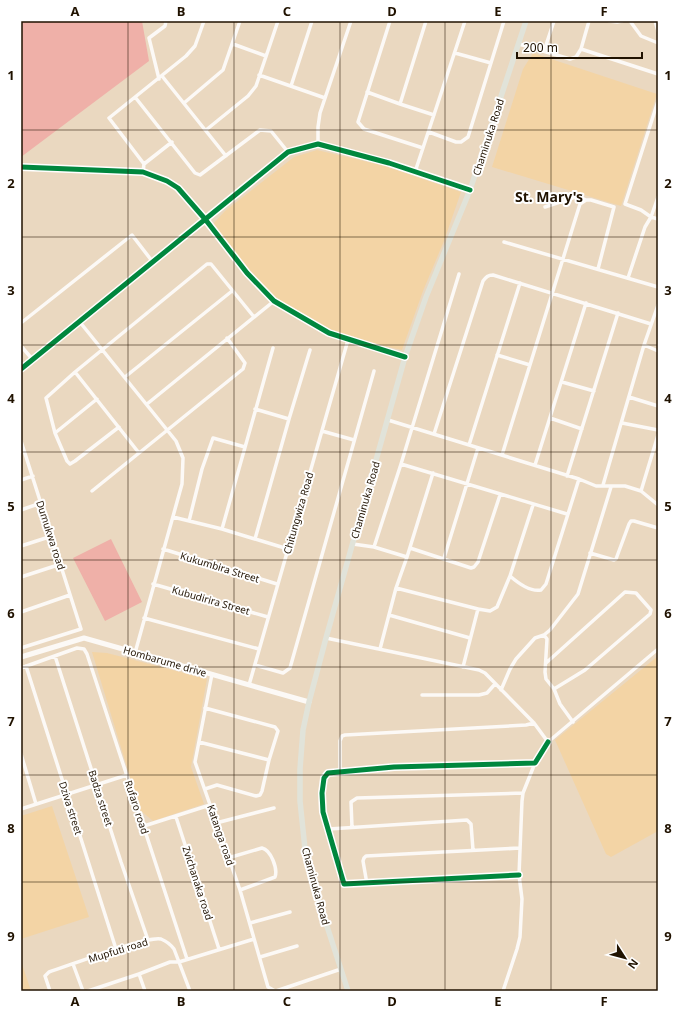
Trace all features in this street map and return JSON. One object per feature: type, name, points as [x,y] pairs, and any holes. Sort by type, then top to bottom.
[{"type":"main road","name":"Chaminuka Road","points":[[348,991],[312,880],[302,833],[300,770],[303,730],[326,638],[405,357],[426,297],[470,190],[526,21]]},
{"type":"street","points":[[166,21],[164,26],[149,38],[161,78],[184,103],[226,156]]},
{"type":"street","points":[[143,172],[144,164],[109,118],[161,78],[186,56],[195,46],[204,21]]},
{"type":"street","points":[[184,103],[223,70],[240,21]]},
{"type":"street","points":[[206,130],[248,96],[256,86],[278,21]]},
{"type":"street","points":[[292,86],[312,21]]},
{"type":"street","points":[[318,144],[319,120],[351,21]]},
{"type":"street","points":[[390,21],[358,122],[364,129],[423,148]]},
{"type":"street","points":[[400,104],[426,21]]},
{"type":"street","points":[[416,172],[465,21]]},
{"type":"street","points":[[429,132],[456,142],[461,142],[468,137],[504,21]]},
{"type":"street","points":[[544,51],[554,21]]},
{"type":"street","points":[[518,44],[570,59],[576,57],[581,48],[589,21]]},
{"type":"street","points":[[609,21],[622,21]]},
{"type":"street","points":[[630,21],[641,36],[658,43]]},
{"type":"street","points":[[655,21],[658,31]]},
{"type":"street","points":[[233,44],[266,56]]},
{"type":"street","points":[[581,48],[658,74]]},
{"type":"street","points":[[455,53],[491,63]]},
{"type":"street","points":[[259,75],[325,98]]},
{"type":"street","points":[[367,92],[434,115]]},
{"type":"street","points":[[136,97],[195,173],[200,175],[260,130],[271,131],[288,152]]},
{"type":"street","points":[[658,102],[625,204],[658,219]]},
{"type":"street","points":[[144,164],[172,142]]},
{"type":"street","points":[[21,369],[288,152],[318,144],[389,163],[470,190]]},
{"type":"street","points":[[21,167],[143,172],[157,176],[172,183],[205,219],[247,273],[274,301],[329,333],[405,357]]},
{"type":"street","points":[[545,207],[575,197],[580,197],[614,208],[598,269]]},
{"type":"street","points":[[628,278],[645,226],[651,217],[658,197]]},
{"type":"street","points":[[502,455],[564,260],[580,204],[586,200]]},
{"type":"street","points":[[21,323],[132,235],[152,261]]},
{"type":"street","points":[[504,242],[658,287]]},
{"type":"street","points":[[119,427],[70,464],[67,461],[55,433],[46,398],[75,372],[207,264],[211,264],[254,317]]},
{"type":"street","points":[[374,547],[460,274]]},
{"type":"street","points":[[434,434],[485,278],[493,275],[652,324]]},
{"type":"street","points":[[469,445],[520,283]]},
{"type":"street","points":[[125,377],[232,291]]},
{"type":"street","points":[[147,404],[274,301]]},
{"type":"street","points":[[535,466],[586,303]]},
{"type":"street","points":[[603,485],[644,345],[658,305]]},
{"type":"street","points":[[567,476],[618,313]]},
{"type":"street","points":[[79,321],[168,430],[176,441],[183,458],[182,484],[135,653]]},
{"type":"street","points":[[92,491],[243,369],[245,363],[227,338]]},
{"type":"street","name":"Chitungwiza Road","points":[[248,685],[348,340]]},
{"type":"street","points":[[644,345],[658,351]]},
{"type":"street","points":[[21,346],[33,360]]},
{"type":"street","points":[[222,529],[273,348]]},
{"type":"street","points":[[255,539],[310,350]]},
{"type":"street","points":[[497,355],[530,365]]},
{"type":"street","points":[[255,665],[284,673],[290,668],[374,371]]},
{"type":"street","points":[[75,372],[139,452]]},
{"type":"street","points":[[562,382],[594,391]]},
{"type":"street","points":[[629,397],[658,406]]},
{"type":"street","points":[[55,433],[97,399]]},
{"type":"street","points":[[255,409],[289,419]]},
{"type":"street","points":[[550,418],[582,429]]},
{"type":"street","points":[[388,420],[579,479],[596,486],[625,486],[641,491],[658,505]]},
{"type":"street","points":[[622,423],[658,430]]},
{"type":"street","points":[[322,431],[354,440]]},
{"type":"street","points":[[641,491],[658,435]]},
{"type":"street","points":[[189,521],[202,469],[212,438],[245,447]]},
{"type":"street","name":"Dumukwa road","points":[[21,443],[33,476],[81,629],[21,648]]},
{"type":"street","points":[[444,558],[478,448]]},
{"type":"street","points":[[401,464],[567,514]]},
{"type":"street","points":[[380,649],[396,588],[434,473]]},
{"type":"street","points":[[21,480],[33,476]]},
{"type":"street","points":[[510,576],[521,585],[538,591],[544,588],[579,479]]},
{"type":"street","points":[[501,690],[516,659],[534,638],[544,635],[550,630],[566,608],[575,599],[612,487]]},
{"type":"street","points":[[410,548],[471,568],[476,565],[500,495]]},
{"type":"street","points":[[21,510],[41,503]]},
{"type":"street","points":[[396,588],[478,609],[490,610],[497,607],[510,576],[533,505]]},
{"type":"street","points":[[173,517],[222,529],[288,549]]},
{"type":"street","points":[[590,553],[614,560],[616,559],[631,521],[658,528]]},
{"type":"street","points":[[21,546],[52,536]]},
{"type":"street","points":[[353,544],[374,547],[407,557]]},
{"type":"street","name":"Kukumbira Street","points":[[164,549],[277,584]]},
{"type":"street","points":[[21,578],[61,564]]},
{"type":"street","name":"Kubudirira Street","points":[[154,584],[268,617]]},
{"type":"street","points":[[546,663],[625,592],[636,593],[651,610],[650,614],[585,670],[554,689]]},
{"type":"street","points":[[21,612],[70,595]]},
{"type":"street","points":[[463,666],[478,609]]},
{"type":"street","points":[[389,615],[470,638]]},
{"type":"street","points":[[144,618],[259,649]]},
{"type":"street","points":[[544,635],[547,639],[546,679],[554,689],[560,704],[572,722]]},
{"type":"street","name":"Hombarume drive","points":[[21,657],[84,638],[309,702]]},
{"type":"street","points":[[326,638],[482,671],[534,723],[548,742]]},
{"type":"street","name":"Rufaro road","points":[[55,656],[77,648],[84,648],[87,654],[187,959]]},
{"type":"street","points":[[503,991],[520,937],[522,899],[520,848],[523,793],[535,763],[548,742],[658,649]]},
{"type":"street","points":[[21,668],[55,656]]},
{"type":"street","name":"Badza street","points":[[55,656],[148,940]]},
{"type":"street","name":"Dziva street","points":[[26,666],[116,949]]},
{"type":"street","name":"Katanga road","points":[[212,674],[195,762],[240,890],[268,987],[275,991],[341,969]]},
{"type":"street","points":[[422,695],[479,695],[487,693],[495,684]]},
{"type":"street","points":[[205,708],[277,729],[260,795],[256,796],[217,785],[205,790]]},
{"type":"street","points":[[340,771],[340,741],[344,735],[526,725],[534,723]]},
{"type":"street","points":[[199,742],[269,760]]},
{"type":"street","points":[[21,754],[36,804]]},
{"type":"street","points":[[520,875],[346,885],[343,883],[322,804],[324,778],[328,773],[340,771],[394,767],[535,763]]},
{"type":"street","points":[[21,809],[127,775]]},
{"type":"street","points":[[352,827],[350,802],[356,798],[523,793]]},
{"type":"street","points":[[144,826],[210,805]]},
{"type":"street","points":[[216,823],[274,808]]},
{"type":"street","name":"Zvichanaka road","points":[[176,816],[219,949]]},
{"type":"street","points":[[328,829],[468,821],[471,824],[473,850]]},
{"type":"street","points":[[228,858],[262,848],[267,850],[271,855],[277,874],[275,878],[240,890]]},
{"type":"street","points":[[367,884],[363,861],[366,856],[520,848]]},
{"type":"street","points":[[250,923],[290,912]]},
{"type":"street","name":"Mupfuti road","points":[[50,991],[46,979],[47,974],[116,949],[148,940],[160,939],[171,945],[179,962]]},
{"type":"street","points":[[88,991],[170,962],[179,962],[254,939]]},
{"type":"street","points":[[260,957],[297,946]]},
{"type":"street","points":[[179,962],[190,991]]},
{"type":"street","points":[[74,964],[82,991]]},
{"type":"street","points":[[139,974],[145,991]]},
{"type":"shaded area","points":[[21,21],[142,21],[149,61],[21,157]]},
{"type":"shaded area","points":[[533,53],[657,94],[621,206],[492,167],[523,69]]},
{"type":"shaded area","points":[[317,150],[385,166],[461,192],[444,241],[423,291],[402,350],[324,333],[276,298],[250,271],[213,224],[225,211],[294,157]]},
{"type":"shaded area","points":[[111,539],[142,602],[105,621],[73,558]]},
{"type":"shaded area","points":[[92,652],[107,653],[207,679],[191,767],[204,804],[153,821],[140,810]]},
{"type":"shaded area","points":[[658,656],[658,831],[611,857],[606,854],[555,740]]},
{"type":"shaded area","points":[[52,806],[89,917],[21,939],[21,816]]},
{"type":"shaded area","points":[[22,964],[31,991],[21,991]]},
{"type":"cycle path","points":[[21,369],[288,152],[318,144],[389,163],[470,190]]},
{"type":"cycle path","points":[[21,167],[143,172],[167,181],[178,188],[205,219],[247,273],[274,301],[329,333],[405,357]]},
{"type":"cycle path","points":[[519,875],[344,884],[323,812],[322,793],[324,778],[328,773],[394,767],[535,763],[548,742]]},
{"type":"district","name":"St. Mary's","points":[[549,196]]}]
